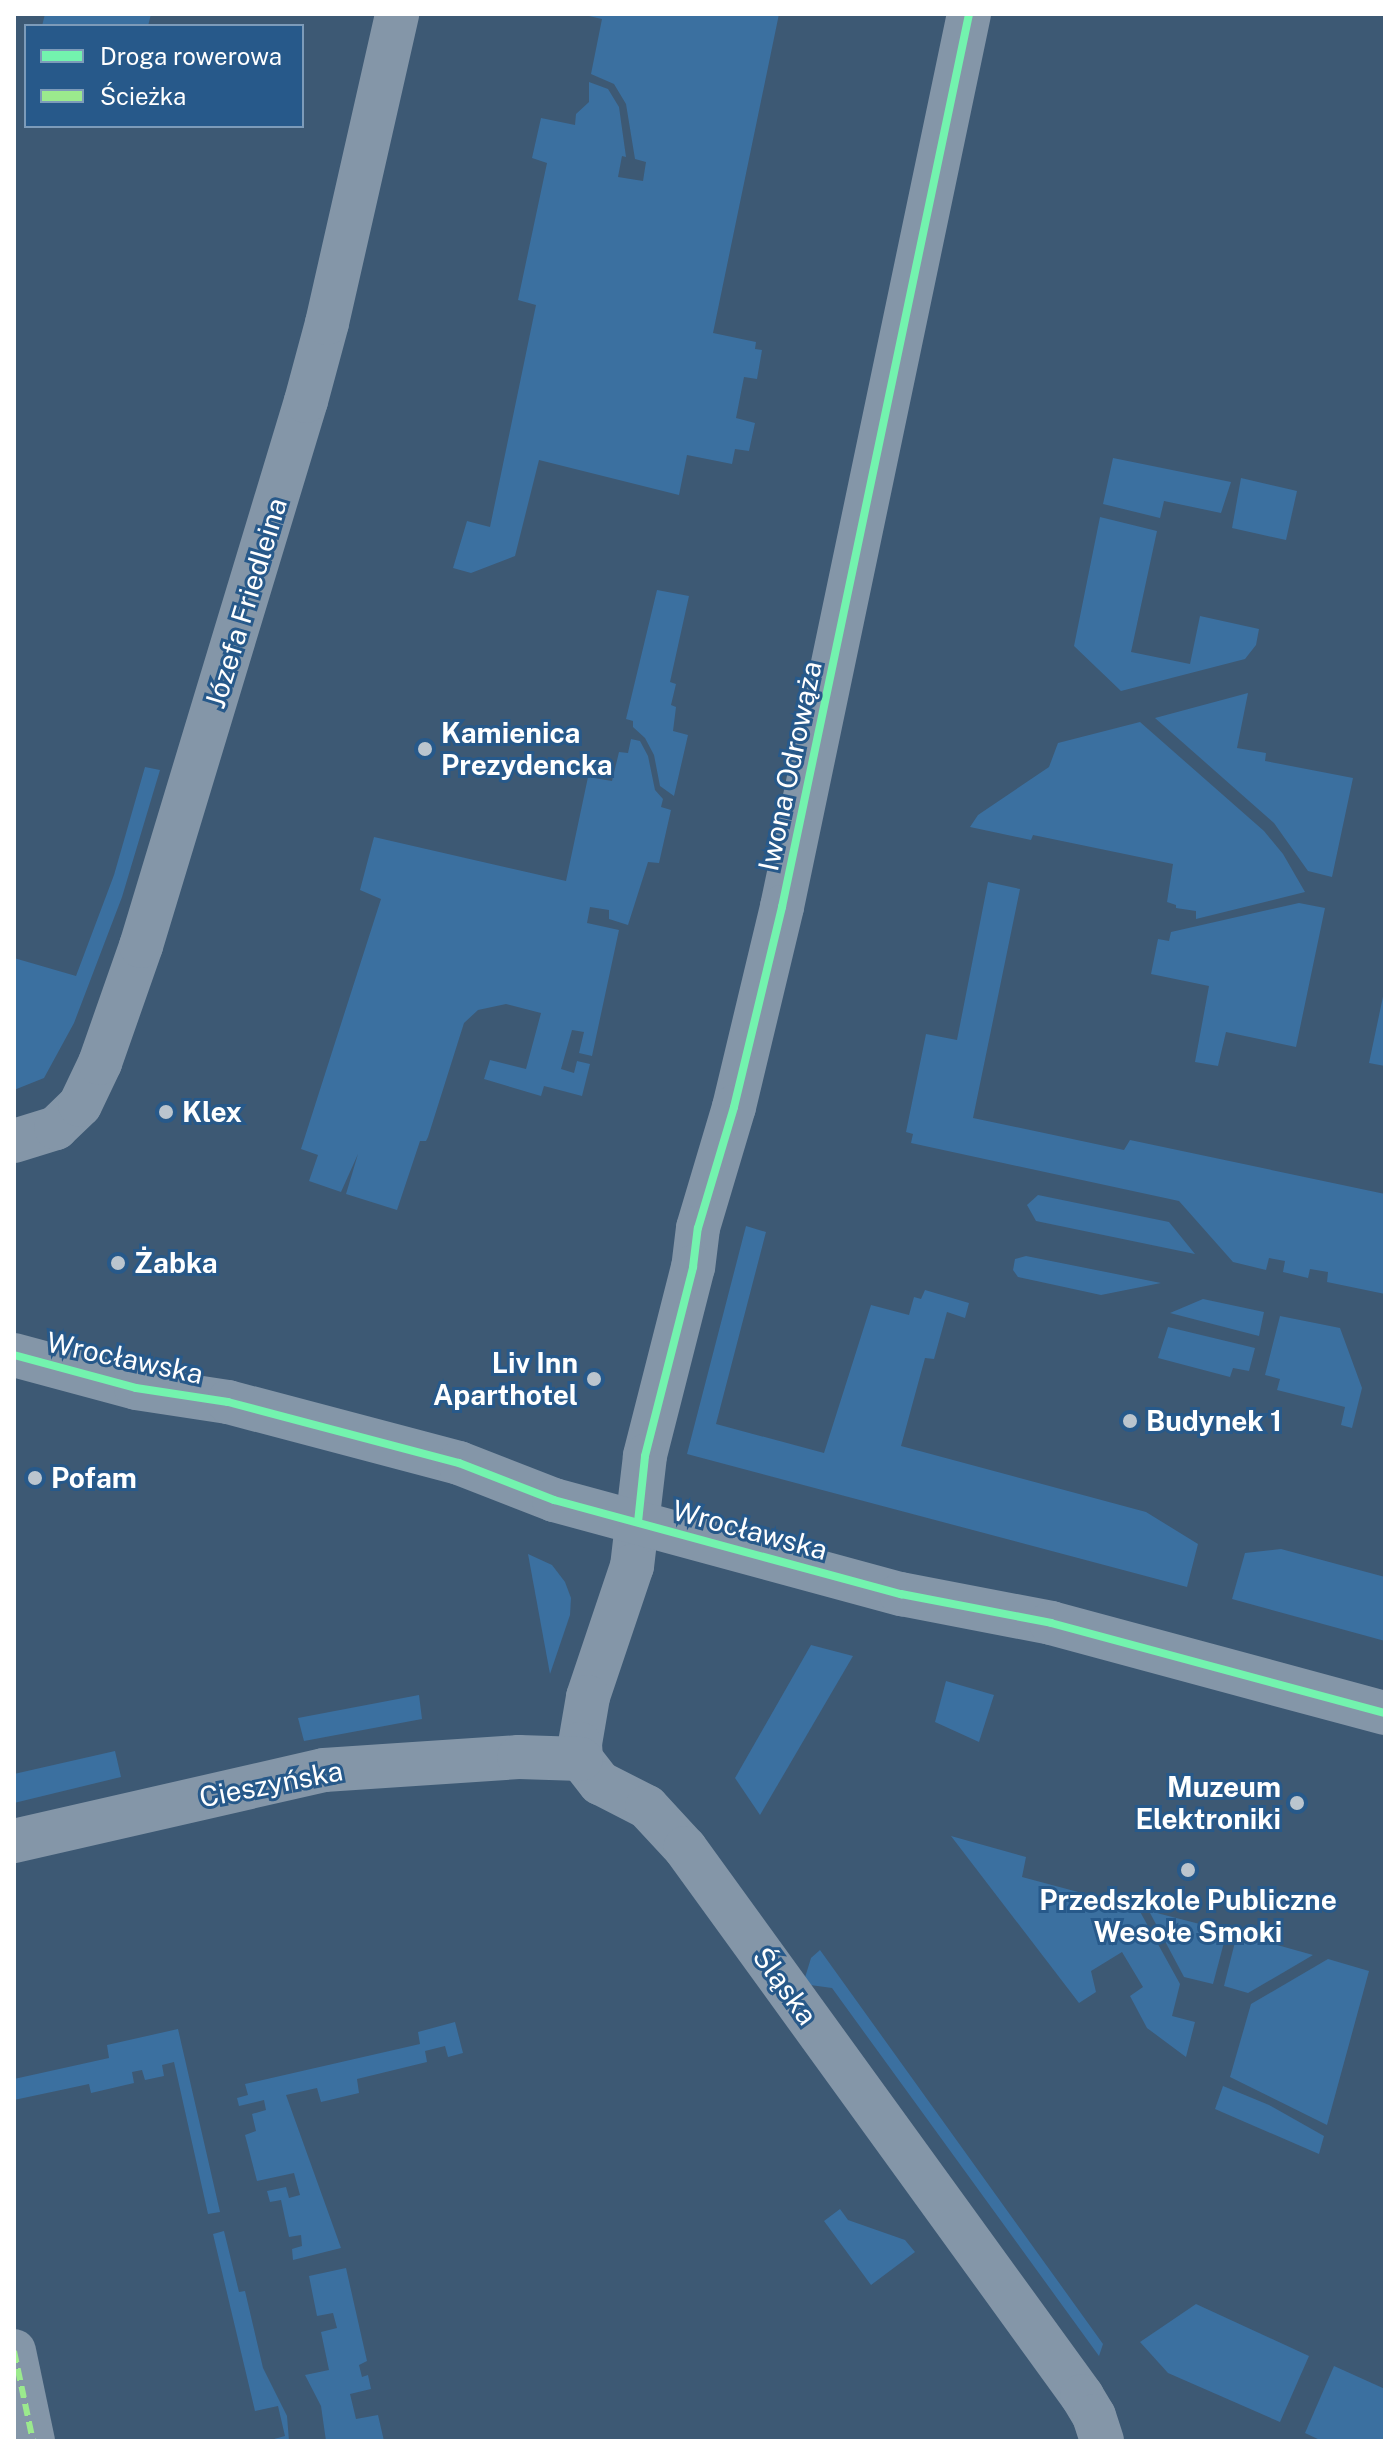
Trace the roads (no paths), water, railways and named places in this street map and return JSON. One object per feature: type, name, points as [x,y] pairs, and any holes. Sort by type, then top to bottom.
[{"type":"street","name":"Józefa Friedleina","points":[[14,1141],[56,1128],[80,1105],[100,1063],[141,946],[306,401],[337,284],[397,14]]},
{"type":"street","name":"Iwona Odrowąża","points":[[638,1522],[645,1456],[693,1267],[698,1228],[734,1107],[789,877],[969,14]]},
{"type":"street","name":"Wrocławska","points":[[14,1355],[136,1388],[228,1402],[377,1440],[459,1463],[554,1500],[901,1594],[1051,1623],[1385,1713]]},
{"type":"street","points":[[581,1759],[583,1714],[632,1566],[638,1522]]},
{"type":"street","name":"Cieszyńska","points":[[14,1841],[324,1770],[503,1758],[581,1759]]},
{"type":"street","name":"Śląska","points":[[581,1759],[591,1775],[610,1791],[647,1807],[685,1848],[1082,2396],[1094,2416],[1102,2441]]},
{"type":"street","points":[[14,2351],[33,2441]]},
{"type":"place","name":"Kamienica Prezydencka","points":[[425,749]]},
{"type":"place","name":"Klex","points":[[166,1112]]},
{"type":"place","name":"Żabka","points":[[118,1263]]},
{"type":"place","name":"Liv Inn Aparthotel","points":[[594,1379]]},
{"type":"place","name":"Budynek 1","points":[[1130,1421]]},
{"type":"place","name":"Pofam","points":[[35,1478]]},
{"type":"place","name":"Muzeum Elektroniki","points":[[1297,1803]]},
{"type":"place","name":"Przedszkole Publiczne Wesołe Smoki","points":[[1188,1870]]}]
